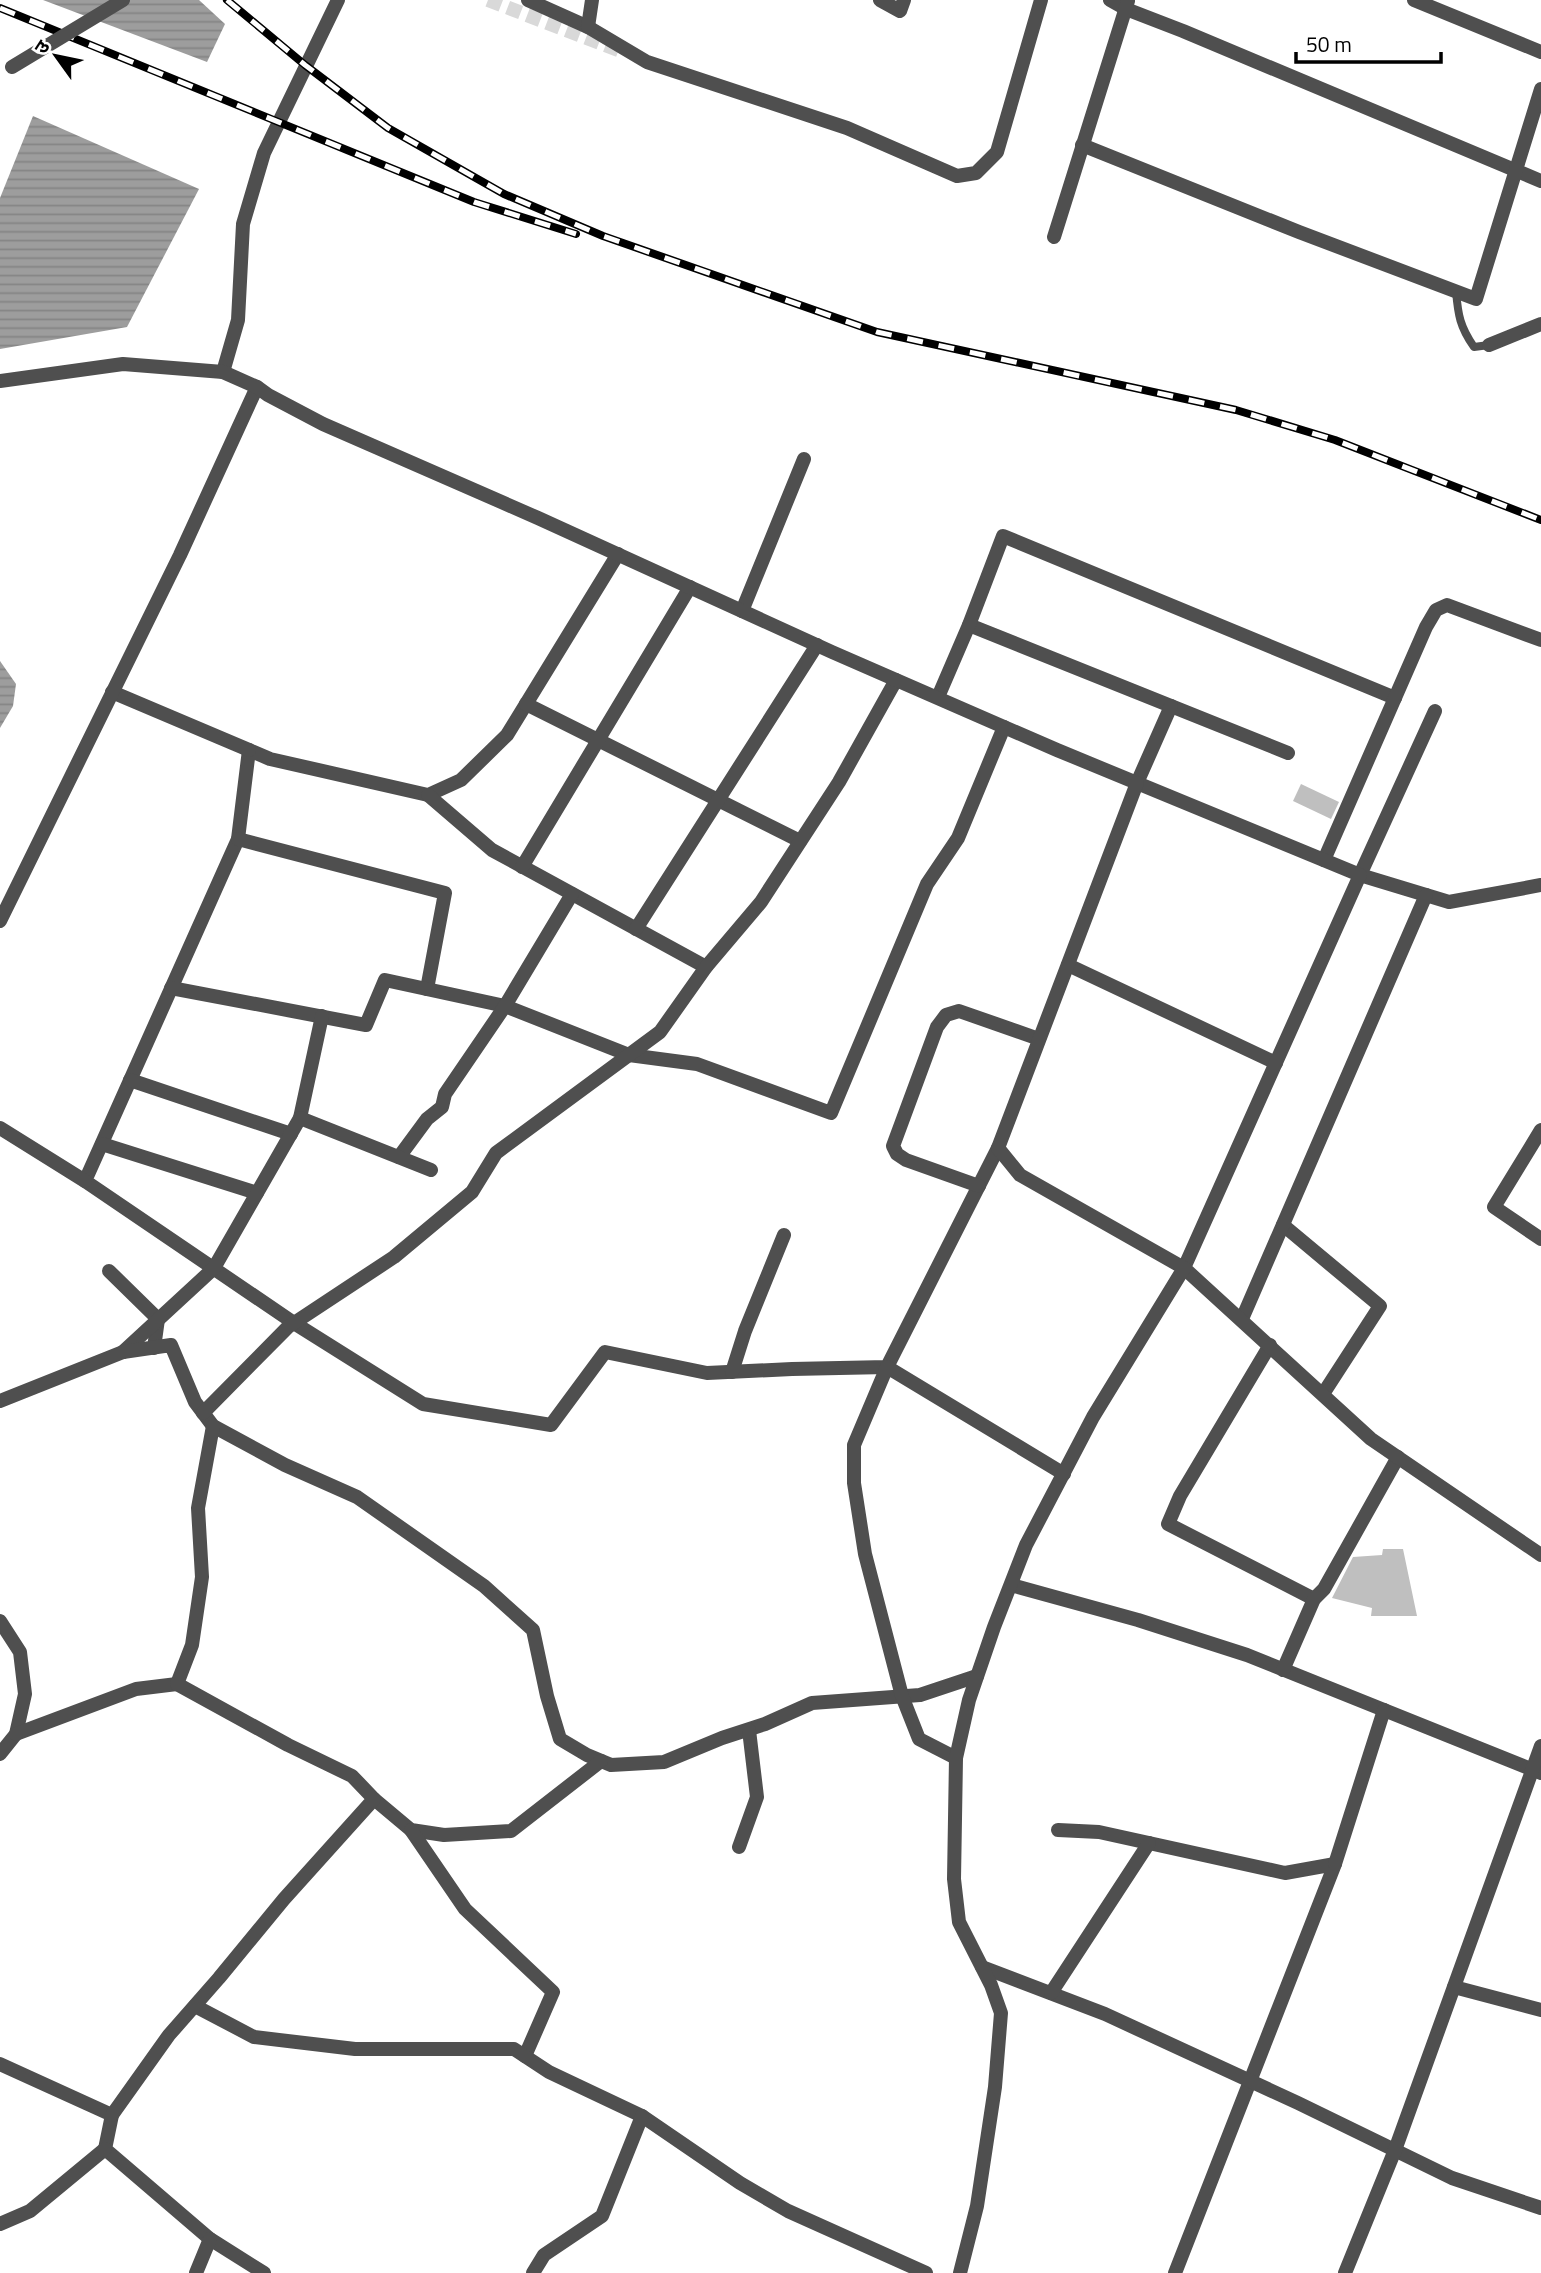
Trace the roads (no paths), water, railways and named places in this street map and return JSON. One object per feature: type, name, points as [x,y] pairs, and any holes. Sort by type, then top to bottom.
[{"type":"street","points":[[0,74],[123,0]]},
{"type":"street","points":[[223,372],[238,320],[243,224],[264,153],[338,0]]},
{"type":"street","points":[[528,0],[588,27],[647,62],[847,128],[957,176],[976,173],[997,152],[1041,0]]},
{"type":"street","points":[[588,27],[593,0]]},
{"type":"street","points":[[880,0],[900,11],[904,0]]},
{"type":"street","points":[[1110,0],[1541,181]]},
{"type":"street","points":[[1414,0],[1541,52]]},
{"type":"street","points":[[1054,237],[1127,5]]},
{"type":"street","points":[[1082,145],[1476,299],[1541,89]]},
{"type":"street","points":[[1489,345],[1541,324]]},
{"type":"street","points":[[0,381],[123,364],[223,372],[257,387],[323,424],[896,680],[1360,875],[1449,902],[1541,886]]},
{"type":"street","points":[[0,921],[180,555],[257,387]]},
{"type":"street","points":[[742,611],[804,459]]},
{"type":"street","points":[[938,697],[1003,536],[1395,698]]},
{"type":"street","points":[[428,795],[461,780],[508,735],[618,554]]},
{"type":"street","points":[[522,867],[690,587]]},
{"type":"street","points":[[1324,860],[1436,610],[1447,605],[1541,640]]},
{"type":"street","points":[[969,625],[1288,753]]},
{"type":"street","points":[[636,929],[817,645]]},
{"type":"street","points":[[203,1413],[294,1323],[394,1257],[472,1192],[496,1153],[660,1032],[706,967],[761,902],[839,782],[896,680]]},
{"type":"street","points":[[112,692],[270,759],[428,795],[492,850],[706,967]]},
{"type":"street","points":[[526,704],[800,841]]},
{"type":"street","points":[[956,1758],[919,1739],[902,1696],[865,1554],[854,1483],[854,1445],[887,1367],[998,1148],[1137,782],[1171,706]]},
{"type":"street","points":[[960,2273],[977,2206],[995,2087],[1001,2013],[991,1985],[959,1922],[954,1879],[956,1758],[968,1700],[1026,1545],[1093,1417],[1184,1268],[1435,711]]},
{"type":"street","points":[[171,988],[366,1025],[385,980],[505,1006],[629,1055],[697,1064],[831,1113],[928,884],[958,838],[1004,727]]},
{"type":"street","points":[[85,1181],[238,839],[249,750]]},
{"type":"street","points":[[238,839],[445,893],[428,989]]},
{"type":"street","points":[[399,1157],[427,1119],[442,1107],[445,1094],[505,1006],[572,894]]},
{"type":"street","points":[[1242,1319],[1426,895]]},
{"type":"street","points":[[1068,965],[1276,1063]]},
{"type":"street","points":[[979,1186],[906,1160],[897,1154],[893,1146],[937,1027],[946,1015],[959,1012],[1040,1039]]},
{"type":"street","points":[[123,1352],[214,1268],[300,1118],[322,1016]]},
{"type":"street","points":[[130,1080],[291,1134]]},
{"type":"street","points":[[300,1118],[431,1170]]},
{"type":"street","points":[[0,1128],[85,1181],[294,1323],[423,1404],[551,1425],[605,1352],[707,1373],[887,1367],[1064,1474]]},
{"type":"street","points":[[1541,1130],[1494,1206],[1541,1239]]},
{"type":"street","points":[[102,1143],[257,1193]]},
{"type":"street","points":[[998,1148],[1020,1175],[1184,1268],[1371,1438],[1541,1555]]},
{"type":"street","points":[[1283,1225],[1380,1306],[1323,1394]]},
{"type":"street","points":[[732,1372],[745,1331],[784,1235]]},
{"type":"street","points":[[109,1271],[158,1319]]},
{"type":"street","points":[[154,1348],[158,1319]]},
{"type":"street","points":[[0,1401],[123,1352],[171,1345],[195,1402],[213,1426],[285,1465],[357,1497],[484,1586],[533,1630],[547,1696],[560,1739],[611,1765],[664,1762],[812,1703],[920,1695],[977,1676]]},
{"type":"street","points":[[1270,1345],[1180,1496],[1168,1524],[1314,1599]]},
{"type":"street","points":[[177,1684],[192,1645],[202,1577],[198,1508],[213,1426]]},
{"type":"street","points":[[1283,1670],[1314,1599],[1324,1589],[1398,1457]]},
{"type":"street","points":[[1011,1585],[1138,1620],[1247,1655],[1537,1772]]},
{"type":"street","points":[[0,1621],[20,1652],[25,1694],[16,1734],[0,1754]]},
{"type":"street","points":[[16,1734],[136,1689],[177,1684],[288,1745],[352,1776],[374,1799],[411,1830],[466,1909],[553,1992],[524,2056]]},
{"type":"street","points":[[1175,2273],[1335,1864],[1384,1710]]},
{"type":"street","points":[[739,1847],[757,1797],[749,1730]]},
{"type":"street","points":[[1345,2273],[1395,2150],[1537,1772],[1541,1746]]},
{"type":"street","points":[[411,1830],[444,1835],[511,1831],[601,1761]]},
{"type":"street","points":[[0,2224],[30,2211],[105,2149],[112,2115],[169,2035],[284,1899],[374,1799]]},
{"type":"street","points":[[1058,1830],[1099,1832],[1285,1873],[1335,1864]]},
{"type":"street","points":[[1051,1993],[1149,1843]]},
{"type":"street","points":[[982,1967],[1105,2014],[1452,2178],[1541,2208]]},
{"type":"street","points":[[1454,1987],[1541,2010]]},
{"type":"street","points":[[195,2006],[254,2037],[355,2049],[514,2049],[549,2072],[642,2116],[740,2183],[788,2211],[926,2273]]},
{"type":"street","points":[[0,2064],[112,2115]]},
{"type":"street","points":[[533,2273],[544,2255],[602,2216],[642,2116]]},
{"type":"street","points":[[105,2149],[210,2239],[264,2273]]},
{"type":"street","points":[[196,2273],[210,2239]]},
{"type":"lane","points":[[1456,291],[1458,317],[1466,335],[1474,347],[1489,345]]},
{"type":"tunnel","points":[[488,0],[623,52]]},
{"type":"railway","points":[[227,0],[305,65],[388,128],[504,194],[603,236],[877,332],[1236,410],[1335,440],[1541,520]]},
{"type":"railway","points":[[0,8],[474,202],[576,234]]}]
